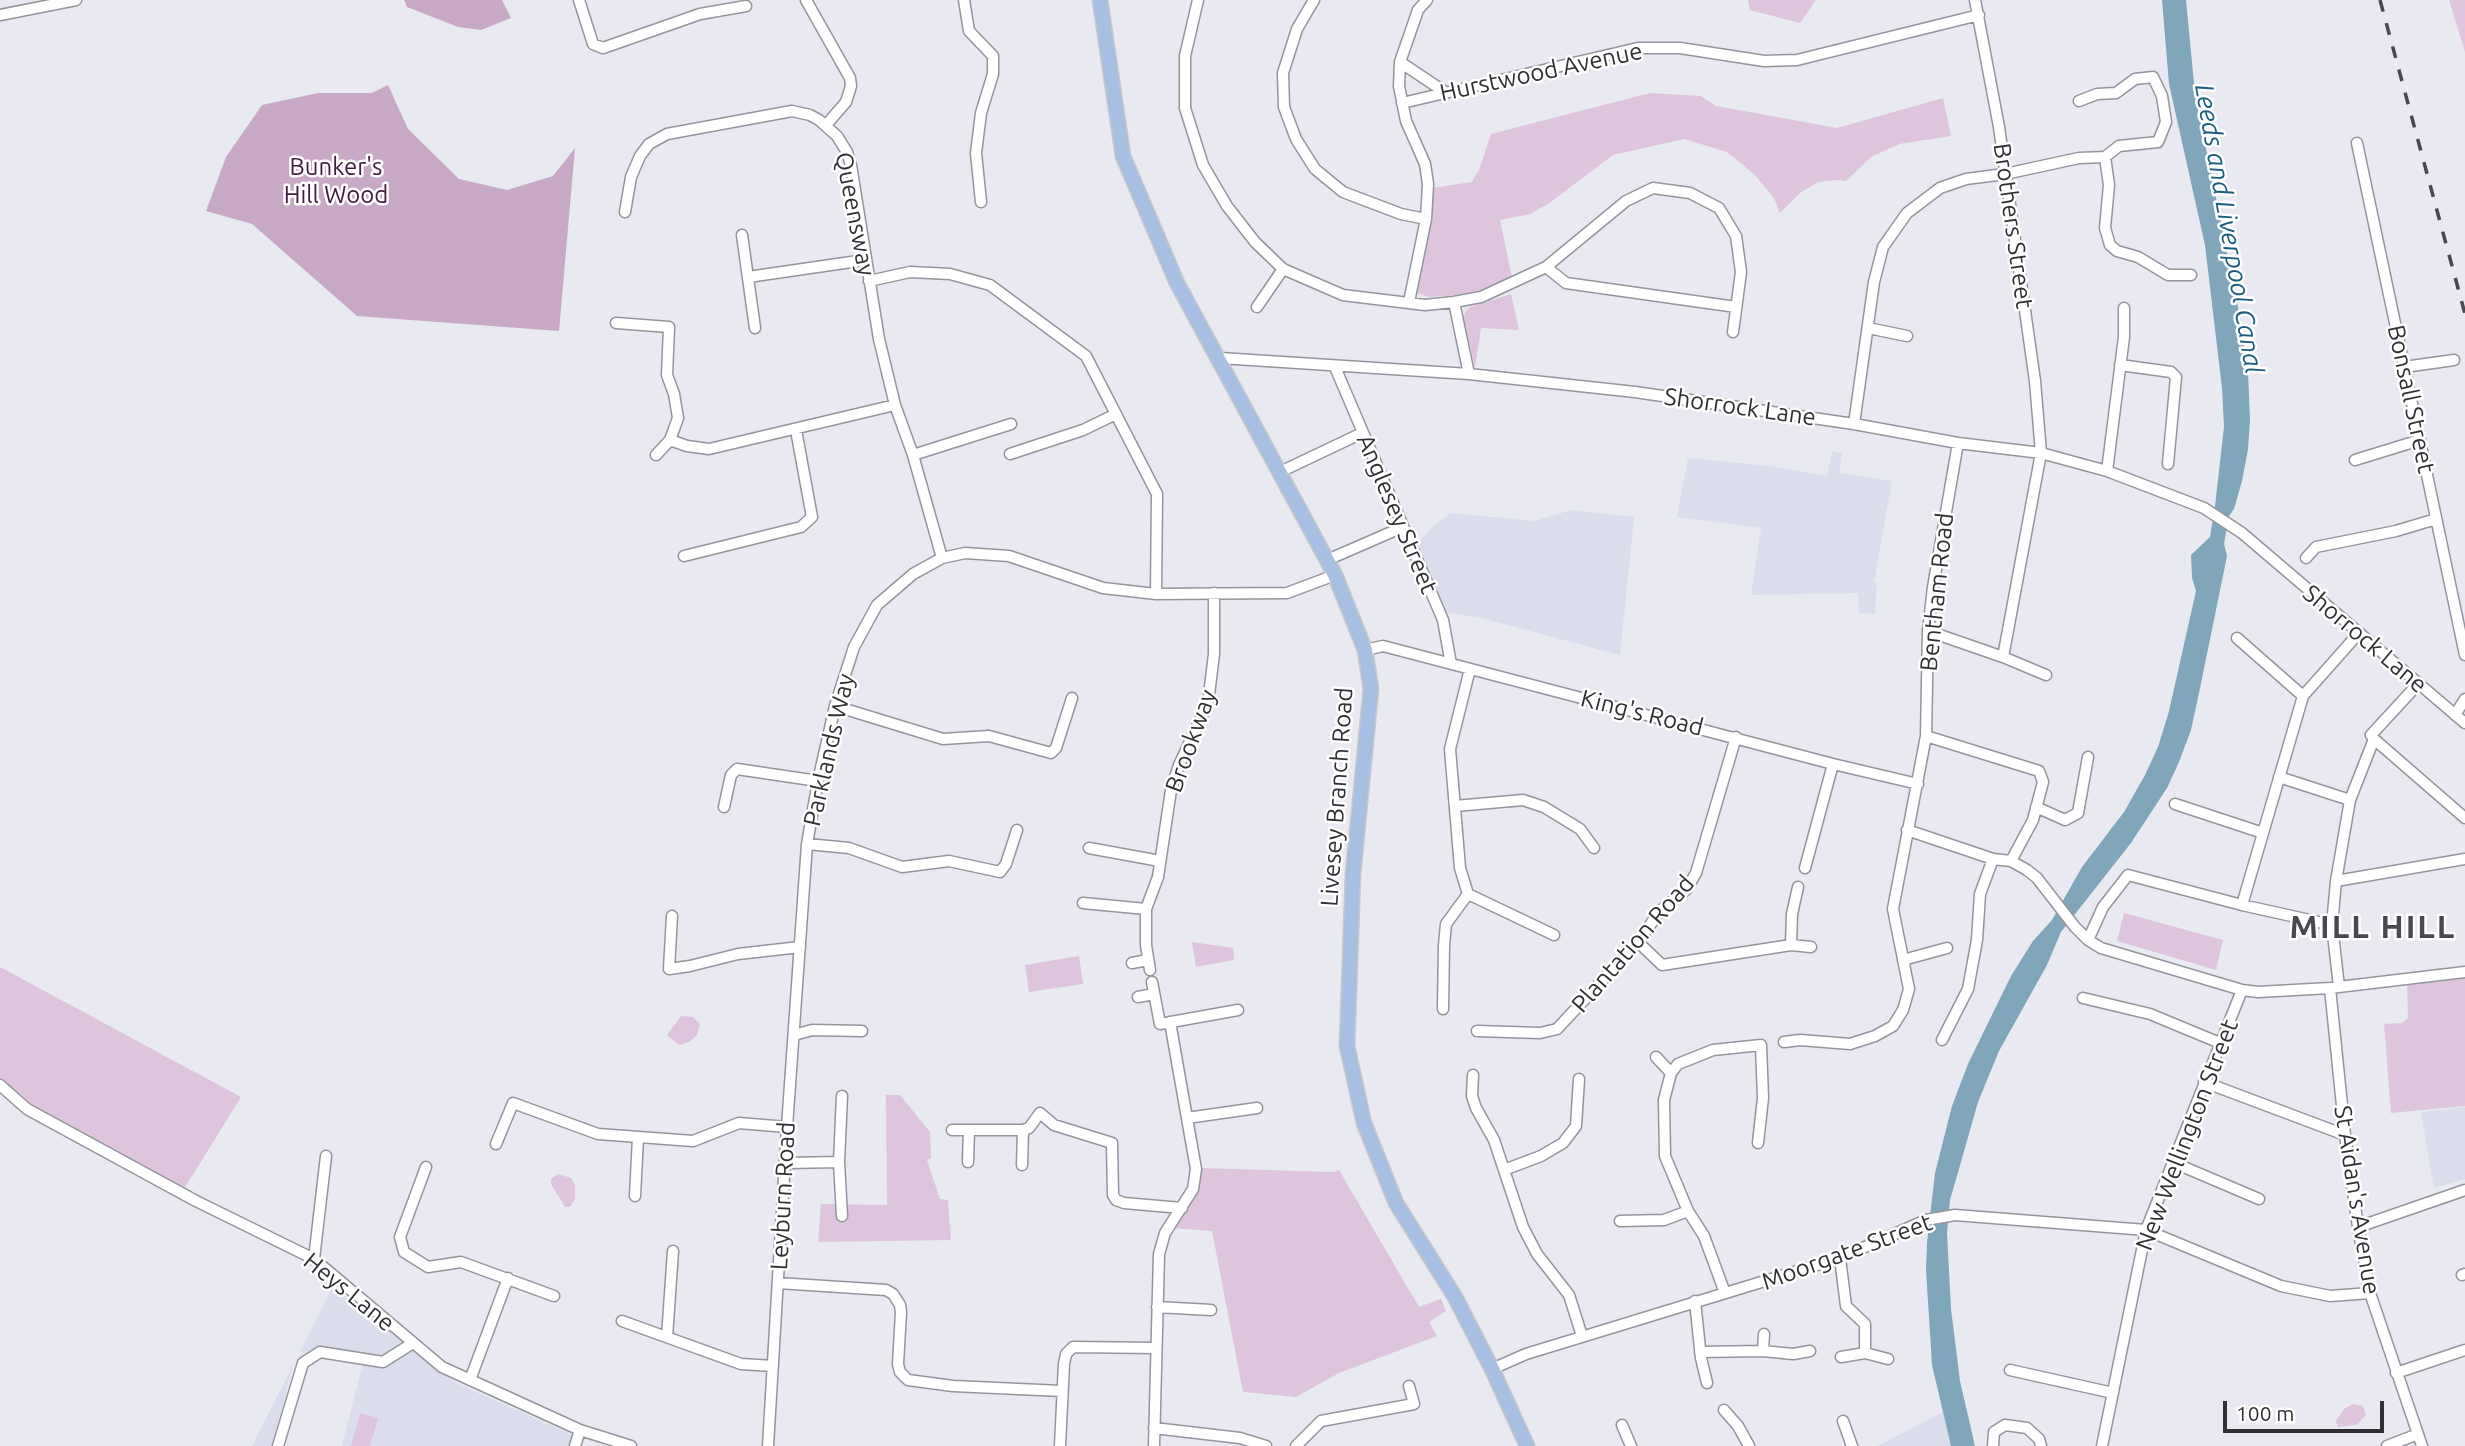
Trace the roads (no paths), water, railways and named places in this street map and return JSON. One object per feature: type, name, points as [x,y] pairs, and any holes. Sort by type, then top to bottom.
[{"type":"main road","name":"Livesey Branch Road","points":[[1100,0],[1123,156],[1177,283],[1220,358],[1335,575],[1365,649],[1371,689],[1353,874],[1347,1046],[1364,1122],[1396,1203],[1455,1297],[1527,1446]]},
{"type":"street","points":[[0,15],[76,0]]},
{"type":"street","points":[[579,0],[593,44],[603,48],[700,14],[747,6]]},
{"type":"street","points":[[806,0],[850,78],[851,86],[846,102],[827,125]]},
{"type":"street","points":[[964,0],[969,32],[993,56],[993,74],[981,113],[976,153],[981,202]]},
{"type":"street","points":[[1198,0],[1185,57],[1185,108],[1199,153],[1227,206],[1255,243],[1283,269],[1342,295],[1425,305],[1454,302],[1481,296],[1546,267],[1626,201],[1653,188],[1690,192],[1719,208],[1736,236],[1741,272],[1733,332]]},
{"type":"street","points":[[1314,0],[1297,29],[1283,73],[1284,107],[1296,139],[1315,169],[1343,192],[1401,214],[1426,219]]},
{"type":"street","points":[[1409,302],[1429,195],[1425,164],[1406,121],[1402,103],[1399,86],[1400,62],[1418,10],[1427,0]]},
{"type":"street","name":"Brothers Street","points":[[1975,0],[2005,174],[2035,381],[2041,453],[2003,657]]},
{"type":"street","name":"Hurstwood Avenue","points":[[1402,103],[1638,48],[1680,48],[1764,61],[1797,60],[1979,15]]},
{"type":"street","points":[[1400,62],[1445,92]]},
{"type":"street","points":[[1854,424],[1874,282],[1883,247],[1907,213],[1940,188],[1966,179],[2005,174],[2079,158],[2105,157],[2119,146],[2158,142],[2166,122],[2162,96],[2153,77],[2135,79],[2116,93],[2097,94],[2079,100]]},
{"type":"street","name":"Queensway","points":[[626,212],[635,167],[649,144],[667,134],[782,111],[810,115],[827,125],[843,143],[847,152],[878,339],[895,405],[913,456],[942,558]]},
{"type":"street","name":"Bonsall Street","points":[[2357,143],[2465,655]]},
{"type":"street","points":[[2105,157],[2109,185],[2105,228],[2110,245],[2117,251],[2138,257],[2168,275],[2191,275]]},
{"type":"street","points":[[742,235],[755,328]]},
{"type":"street","points":[[748,277],[865,260]]},
{"type":"street","points":[[1546,267],[1566,283],[1736,307]]},
{"type":"street","points":[[1257,307],[1283,269]]},
{"type":"street","points":[[869,281],[910,272],[950,274],[990,285],[1086,356],[1157,495],[1156,594]]},
{"type":"street","points":[[1454,302],[1469,374]]},
{"type":"street","points":[[2107,471],[2124,337],[2124,309]]},
{"type":"street","points":[[616,323],[669,327],[667,375],[678,418],[670,440],[656,455]]},
{"type":"street","points":[[1868,328],[1907,336]]},
{"type":"street","name":"Shorrock Lane","points":[[1220,358],[1469,374],[1635,392],[1854,424],[1958,443],[2041,453],[2107,471],[2204,508],[2242,533],[2465,723]]},
{"type":"street","points":[[2404,367],[2454,360]]},
{"type":"street","points":[[2120,365],[2171,372],[2176,377],[2168,464]]},
{"type":"street","name":"Anglesey Street","points":[[1335,367],[1443,620],[1451,664]]},
{"type":"street","points":[[670,440],[709,449],[895,405]]},
{"type":"street","points":[[1010,454],[1083,430],[1116,414]]},
{"type":"street","points":[[913,456],[1011,424]]},
{"type":"street","points":[[684,556],[801,527],[812,517],[796,430]]},
{"type":"street","points":[[1280,472],[1362,433]]},
{"type":"street","points":[[2355,460],[2420,440]]},
{"type":"street","name":"Bentham Road","points":[[1671,1073],[1678,1064],[1713,1050],[1800,1040],[1850,1044],[1875,1036],[1892,1026],[1903,1010],[1909,989],[1893,909],[1926,736],[1928,631],[1958,443]]},
{"type":"street","points":[[2306,558],[2316,547],[2396,531],[2436,519]]},
{"type":"street","points":[[1327,560],[1403,527]]},
{"type":"street","name":"Parklands Way","points":[[800,947],[807,844],[835,706],[854,647],[877,605],[913,574],[942,558],[965,554],[1009,556],[1104,588],[1156,594],[1287,593],[1335,575]]},
{"type":"street","name":"Brookway","points":[[1171,1022],[1158,1022],[1145,934],[1146,909],[1158,877],[1171,790],[1179,765],[1208,703],[1214,654],[1214,593]]},
{"type":"street","points":[[1928,631],[2046,675]]},
{"type":"street","points":[[2242,905],[2303,696],[2358,634]]},
{"type":"street","points":[[2236,638],[2303,696]]},
{"type":"street","name":"King's Road","points":[[1365,649],[1383,646],[1918,784]]},
{"type":"street","points":[[1470,669],[1450,749],[1460,868],[1468,894],[1554,935]]},
{"type":"street","name":"St Aidan's Avenue","points":[[2418,684],[2371,735],[2375,739],[2350,800],[2336,881],[2332,925],[2345,1135],[2358,1227],[2370,1293],[2423,1446]]},
{"type":"street","points":[[835,706],[943,739],[989,736],[1051,753],[1058,743],[1072,698]]},
{"type":"street","points":[[2455,715],[2465,699]]},
{"type":"street","points":[[1926,736],[2039,771],[2043,782],[2033,820],[2011,861]]},
{"type":"street","name":"Plantation Road","points":[[1477,1031],[1541,1033],[1557,1029],[1638,943],[1660,911],[1686,890],[1696,873],[1736,737]]},
{"type":"street","points":[[2375,739],[2465,818]]},
{"type":"street","points":[[2036,807],[2065,820],[2078,813],[2088,757]]},
{"type":"street","points":[[1805,868],[1833,764]]},
{"type":"street","points":[[724,807],[730,775],[737,769],[818,781]]},
{"type":"street","points":[[2279,777],[2350,800]]},
{"type":"street","points":[[1455,806],[1523,800],[1544,807],[1580,828],[1594,848]]},
{"type":"street","points":[[2175,804],[2263,833]]},
{"type":"street","points":[[807,844],[849,848],[902,867],[949,861],[1000,872],[1006,864],[1017,830]]},
{"type":"street","points":[[1907,830],[1993,859],[2011,861],[2037,878],[2075,927],[2101,948],[2242,990],[2258,992],[2334,988],[2465,972]]},
{"type":"street","points":[[1089,848],[1160,861]]},
{"type":"street","points":[[1942,1040],[1968,989],[1977,940],[1980,894],[1993,859]]},
{"type":"street","points":[[2336,881],[2465,859]]},
{"type":"street","points":[[2088,940],[2103,906],[2127,875],[2332,925]]},
{"type":"street","points":[[1791,945],[1792,914],[1798,887]]},
{"type":"street","points":[[1443,1009],[1446,924],[1468,894]]},
{"type":"street","points":[[1083,903],[1146,909]]},
{"type":"street","points":[[672,916],[669,969],[690,967],[738,954],[800,947]]},
{"type":"street","points":[[1638,943],[1661,965],[1791,945],[1811,947]]},
{"type":"street","name":"Leyburn Road","points":[[768,1446],[800,947]]},
{"type":"street","points":[[1903,960],[1947,948]]},
{"type":"street","points":[[1132,963],[1150,971]]},
{"type":"street","name":"New Wellington Street","points":[[2102,1446],[2146,1230],[2242,990]]},
{"type":"street","points":[[1138,997],[1154,994]]},
{"type":"street","points":[[2083,998],[2150,1014],[2220,1043]]},
{"type":"street","points":[[1154,1446],[1159,1254],[1165,1233],[1193,1189],[1196,1169],[1171,1022],[1238,1010]]},
{"type":"street","points":[[794,1035],[812,1030],[862,1031]]},
{"type":"street","points":[[1758,1143],[1772,1043]]},
{"type":"street","points":[[1656,1057],[1671,1073],[1664,1100],[1665,1156],[1688,1210],[1704,1237],[1725,1293]]},
{"type":"street","points":[[1473,1075],[1472,1096],[1494,1140],[1523,1227],[1537,1254],[1569,1295],[1582,1336]]},
{"type":"street","points":[[1504,1170],[1541,1156],[1563,1143],[1576,1126],[1579,1079]]},
{"type":"street","points":[[2204,1082],[2345,1135]]},
{"type":"street","name":"Heys Lane","points":[[0,1085],[27,1109],[195,1201],[314,1259],[442,1367],[580,1430],[631,1446]]},
{"type":"street","points":[[842,1096],[839,1162],[842,1216]]},
{"type":"street","points":[[496,1144],[513,1104],[598,1134],[694,1141],[739,1123],[787,1127]]},
{"type":"street","points":[[1187,1118],[1257,1108]]},
{"type":"street","points":[[953,1130],[1023,1130],[1029,1128],[1040,1113],[1055,1125],[1112,1143],[1113,1195],[1116,1200],[1182,1208]]},
{"type":"street","points":[[968,1162],[969,1130]]},
{"type":"street","points":[[1022,1165],[1023,1130]]},
{"type":"street","points":[[635,1196],[638,1137]]},
{"type":"street","points":[[314,1259],[326,1156]]},
{"type":"street","points":[[786,1163],[839,1162]]},
{"type":"street","points":[[2172,1162],[2259,1199]]},
{"type":"street","points":[[426,1167],[400,1237],[404,1252],[428,1267],[461,1262],[554,1296]]},
{"type":"street","points":[[2358,1227],[2465,1190]]},
{"type":"street","points":[[1620,1221],[1664,1220],[1688,1210]]},
{"type":"street","name":"Moorgate Street","points":[[1492,1369],[1526,1354],[1582,1336],[1840,1258],[1926,1220],[1955,1215],[2146,1230],[2281,1286],[2330,1296],[2370,1293]]},
{"type":"street","points":[[667,1337],[673,1251]]},
{"type":"street","points":[[1840,1258],[1846,1306],[1865,1324],[1865,1353]]},
{"type":"street","points":[[470,1380],[508,1278]]},
{"type":"street","points":[[778,1283],[886,1290],[892,1294],[901,1312],[898,1364],[900,1372],[908,1380],[953,1387],[1062,1391]]},
{"type":"street","points":[[1695,1301],[1700,1352],[1707,1383]]},
{"type":"street","points":[[1157,1307],[1211,1310]]},
{"type":"street","points":[[622,1321],[741,1364],[773,1366]]},
{"type":"street","points":[[1763,1351],[1764,1334]]},
{"type":"street","points":[[278,1446],[303,1363],[320,1352],[383,1362],[413,1343]]},
{"type":"street","points":[[1060,1446],[1066,1354],[1073,1347],[1155,1348]]},
{"type":"street","points":[[2396,1373],[2465,1350]]},
{"type":"street","points":[[1700,1352],[1763,1351],[1793,1354],[1810,1351]]},
{"type":"street","points":[[1841,1357],[1865,1353],[1888,1359]]},
{"type":"street","points":[[2010,1370],[2113,1393]]},
{"type":"street","points":[[1296,1446],[1321,1421],[1414,1404],[1409,1386]]},
{"type":"street","points":[[1724,1410],[1738,1426],[1749,1446]]},
{"type":"street","points":[[1843,1421],[1852,1446]]},
{"type":"street","points":[[1622,1425],[1631,1446]]},
{"type":"street","points":[[1993,1446],[1994,1432],[2005,1425],[2026,1428],[2039,1439],[2040,1446]]},
{"type":"street","points":[[1154,1428],[1240,1438],[1266,1446]]},
{"type":"street","points":[[575,1446],[580,1430]]},
{"type":"street","points":[[2387,1446],[2418,1434]]},
{"type":"water","points":[[2162,0],[2186,0],[2195,94],[2240,317],[2248,372],[2248,449],[2242,481],[2234,509],[2229,516],[2224,544],[2227,556],[2191,730],[2179,762],[2167,788],[2131,843],[2061,932],[2047,965],[1999,1051],[1978,1102],[1950,1200],[1947,1233],[1951,1309],[1960,1381],[1975,1446],[1951,1446],[1932,1365],[1926,1270],[1935,1173],[1952,1106],[1968,1064],[2011,976],[2033,941],[2052,920],[2082,867],[2124,812],[2158,747],[2169,711],[2196,591],[2192,578],[2191,555],[2210,537],[2215,506],[2224,427],[2222,388],[2205,245],[2169,84]]},
{"type":"railway","points":[[2380,0],[2465,314]]},
{"type":"district","name":"MILL HILL","points":[[2373,927]]},
{"type":"park label","name":"Bunker's Hill Wood","points":[[336,181]]},
{"type":"water label","name":"Leeds and Liverpool Canal","points":[[2229,229]]}]
